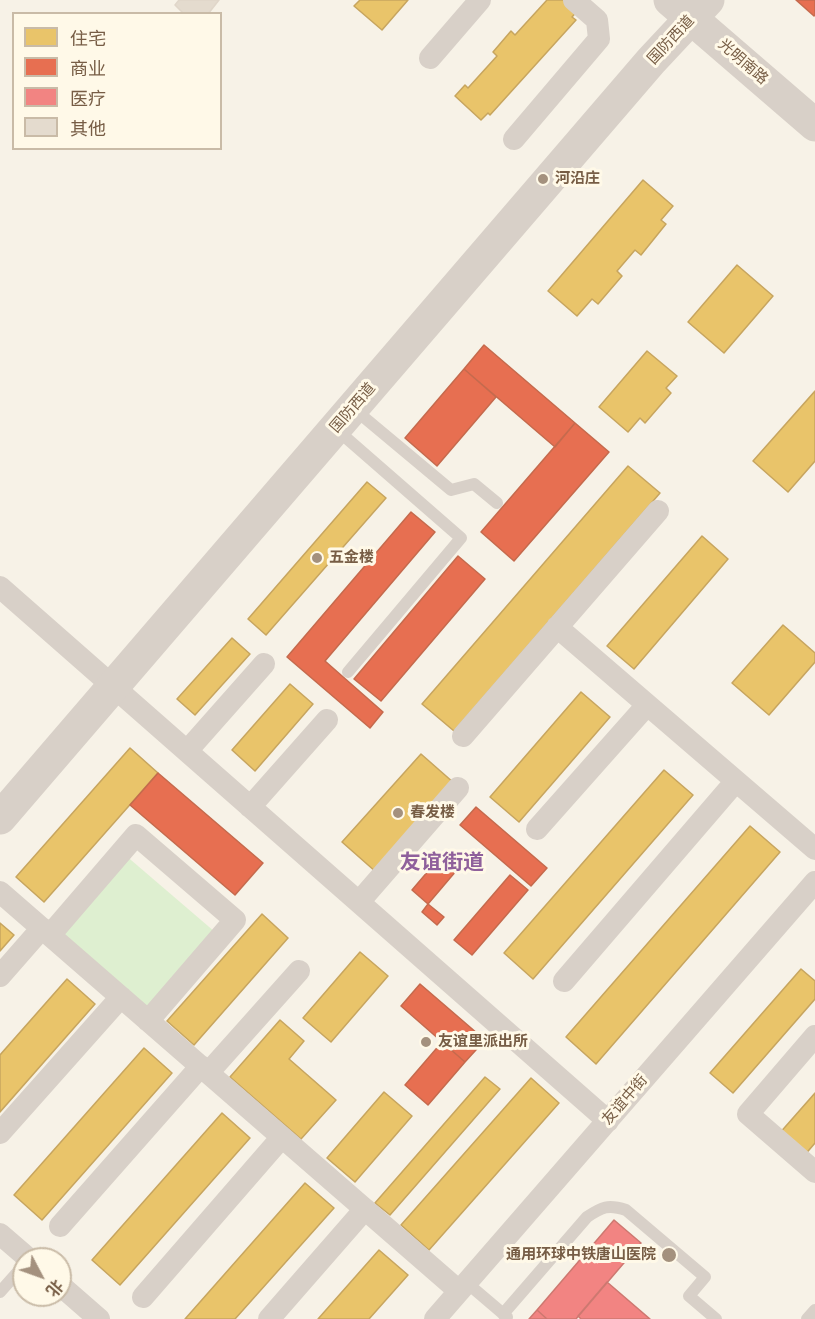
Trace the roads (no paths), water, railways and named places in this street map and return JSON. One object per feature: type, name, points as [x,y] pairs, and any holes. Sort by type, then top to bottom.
[{"type":"street","points":[[430,58],[480,0]]},
{"type":"street","points":[[514,139],[599,39],[597,20],[574,0]]},
{"type":"street","name":"光明南路","points":[[690,6],[815,125]]},
{"type":"street","name":"国防西道","points":[[0,818],[651,61],[690,6]]},
{"type":"street","points":[[463,736],[658,511]]},
{"type":"street","points":[[0,587],[608,1120]]},
{"type":"street","points":[[557,627],[815,849]]},
{"type":"street","points":[[187,751],[264,664]]},
{"type":"street","points":[[537,830],[647,705]]},
{"type":"street","points":[[250,807],[327,720]]},
{"type":"street","points":[[564,981],[736,781]]},
{"type":"street","points":[[359,902],[458,788]]},
{"type":"street","points":[[0,976],[46,932],[136,835],[235,920],[148,1021]]},
{"type":"street","name":"友谊中街","points":[[435,1319],[815,882]]},
{"type":"street","points":[[0,892],[365,1209],[463,1287]]},
{"type":"street","points":[[60,1226],[299,971]]},
{"type":"street","points":[[0,1134],[120,997]]},
{"type":"street","points":[[815,1036],[748,1114],[815,1172]]},
{"type":"street","points":[[143,1297],[282,1137]]},
{"type":"street","points":[[269,1319],[365,1209]]},
{"type":"street","points":[[0,1234],[15,1247]]},
{"type":"street","points":[[72,1295],[99,1319]]},
{"type":"lane","points":[[344,418],[451,490],[474,484],[497,503]]},
{"type":"lane","points":[[344,418],[461,538],[348,672]]},
{"type":"lane","points":[[463,1287],[504,1316],[587,1217],[599,1209],[613,1206],[626,1210],[705,1277],[689,1296],[716,1319]]},
{"type":"lane","points":[[0,1292],[12,1278]]},
{"type":"lane","points":[[807,1319],[815,1310]]},
{"type":"place","name":"河沿庄","points":[[543,179]]},
{"type":"place","name":"五金楼","points":[[317,558]]},
{"type":"place","name":"春发楼","points":[[398,813]]},
{"type":"place","name":"友谊里派出所","points":[[426,1042]]},
{"type":"place","name":"通用环球中铁唐山医院","points":[[669,1255]]},
{"type":"district","name":"友谊街道","points":[[442,863]]}]
